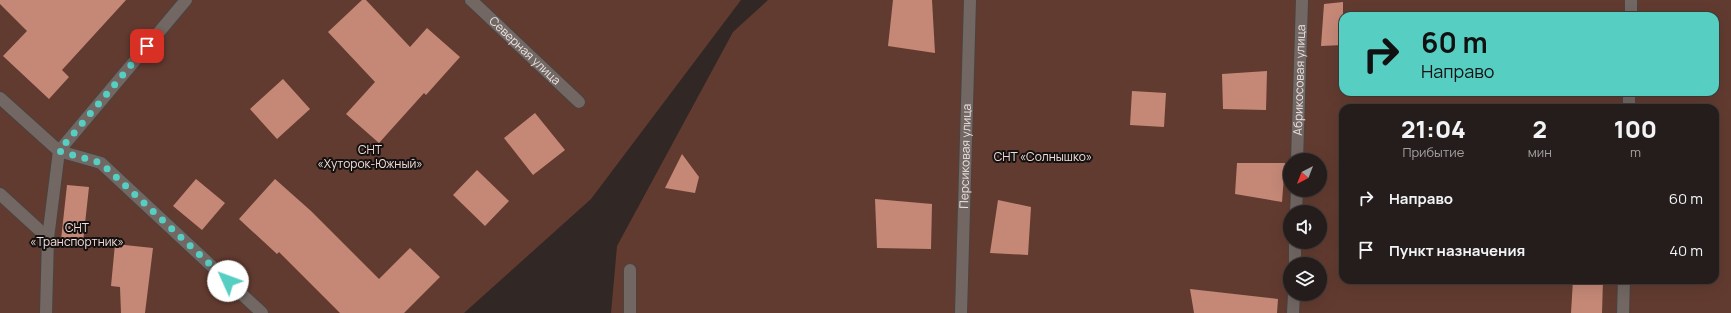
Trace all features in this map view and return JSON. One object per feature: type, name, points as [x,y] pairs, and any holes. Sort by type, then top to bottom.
[{"type":"street","points":[[46,313],[48,238],[59,151],[186,0]]},
{"type":"street","name":"Северная улица","points":[[471,0],[579,102]]},
{"type":"street","name":"Персиковая улица","points":[[961,313],[970,0]]},
{"type":"street","name":"Абрикосовая улица","points":[[1297,153],[1302,0]]},
{"type":"street","points":[[1631,0],[1631,12]]},
{"type":"street","points":[[0,98],[59,151],[101,163],[262,313]]},
{"type":"street","points":[[0,194],[48,238]]},
{"type":"street","points":[[630,270],[630,313]]},
{"type":"street","points":[[1623,313],[1624,284]]},
{"type":"street","points":[[1293,313],[1294,301]]},
{"type":"green space","name":"СНТ «Хуторок-Южный»","points":[[0,0],[741,0],[591,199],[464,313],[0,313]]},
{"type":"green space","name":"СНТ «Солнышко»","points":[[768,0],[1731,0],[1731,313],[611,313],[617,246],[733,32]]},
{"type":"building","points":[[0,0],[126,0],[62,70],[69,77],[49,99],[3,56],[27,31],[0,4]]},
{"type":"building","points":[[362,0],[366,0],[410,47],[427,28],[460,57],[426,95],[424,93],[379,143],[346,114],[375,82],[328,32]]},
{"type":"building","points":[[893,0],[932,0],[935,53],[888,46]]},
{"type":"building","points":[[1343,2],[1343,12],[1339,12],[1339,45],[1321,46],[1324,4]]},
{"type":"building","points":[[1267,71],[1266,110],[1223,109],[1222,74]]},
{"type":"building","points":[[283,79],[310,109],[277,139],[250,109]]},
{"type":"building","points":[[1132,91],[1166,93],[1164,127],[1130,125]]},
{"type":"building","points":[[535,113],[565,150],[533,175],[504,138]]},
{"type":"building","points":[[682,154],[699,177],[695,193],[665,188]]},
{"type":"building","points":[[1237,163],[1283,163],[1282,202],[1235,194]]},
{"type":"building","points":[[477,170],[509,201],[485,226],[453,195]]},
{"type":"building","points":[[196,179],[225,203],[202,230],[173,206]]},
{"type":"building","points":[[275,179],[311,211],[379,279],[410,248],[440,277],[404,313],[340,313],[279,252],[277,254],[239,219]]},
{"type":"building","points":[[67,185],[89,187],[83,242],[61,240]]},
{"type":"building","points":[[875,199],[932,204],[931,249],[877,248]]},
{"type":"building","points":[[998,200],[1031,207],[1028,255],[990,253]]},
{"type":"building","points":[[115,244],[153,248],[145,313],[121,313],[120,287],[111,286]]},
{"type":"building","points":[[1573,284],[1603,284],[1602,313],[1571,313]]},
{"type":"building","points":[[1190,289],[1278,299],[1277,313],[1194,313]]},
{"type":"route","points":[[147,46],[59,151],[101,163],[228,281]]},
{"type":"park label","name":"СНТ «Транспортник»","points":[[77,235]]}]
